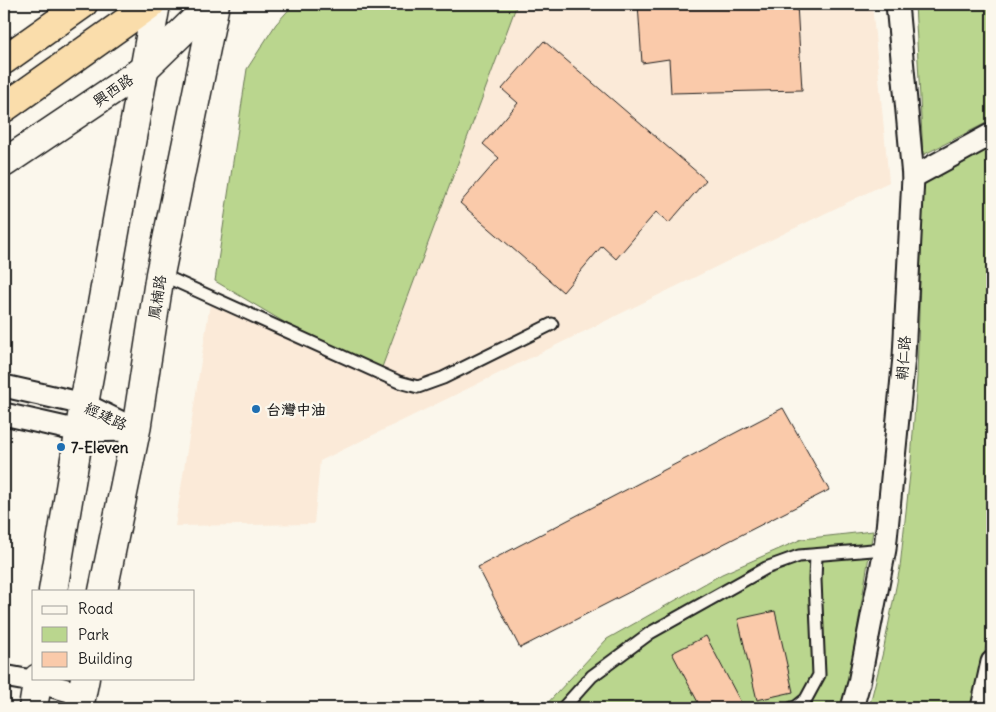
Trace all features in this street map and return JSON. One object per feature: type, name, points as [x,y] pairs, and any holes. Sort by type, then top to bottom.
[{"type":"highway","points":[[4,60],[83,4]]},
{"type":"highway","points":[[4,108],[151,4]]},
{"type":"main road","points":[[53,590],[79,431],[156,4]]},
{"type":"main road","name":"興西路","points":[[4,163],[144,70],[213,4]]},
{"type":"main road","name":"鳳楠路","points":[[103,590],[136,430],[160,274],[213,4]]},
{"type":"street","name":"朝仁路","points":[[852,708],[860,683],[885,549],[904,358],[912,177],[897,4]]},
{"type":"street","points":[[912,177],[992,134]]},
{"type":"street","name":"經建路","points":[[4,386],[84,404],[136,430]]},
{"type":"street","name":"經建路","points":[[4,414],[79,431],[136,430]]},
{"type":"street","points":[[982,708],[992,662]]},
{"type":"street","points":[[4,676],[36,690],[82,694]]},
{"type":"lane","points":[[160,274],[399,382],[418,388],[443,378],[552,324]]},
{"type":"lane","points":[[563,708],[592,676],[650,633],[766,568],[798,556],[885,549]]},
{"type":"lane","points":[[792,708],[806,699],[819,675],[815,580],[816,555]]},
{"type":"shaded area","points":[[517,4],[872,4],[889,182],[320,461],[314,524],[175,526],[210,304],[378,378]]},
{"type":"green space","points":[[294,4],[517,4],[378,378],[215,281],[247,69],[276,24]]},
{"type":"green space","points":[[915,4],[992,4],[992,120],[923,155]]},
{"type":"green space","points":[[992,146],[992,616],[973,708],[869,708],[883,652],[900,567],[910,474],[917,378],[923,183]]},
{"type":"green space","points":[[873,531],[850,674],[840,708],[543,708],[607,639],[722,574],[802,539]]},
{"type":"building","points":[[638,4],[797,4],[802,90],[671,93],[669,59],[642,63]]},
{"type":"building","points":[[544,41],[706,180],[669,223],[656,212],[616,259],[602,246],[563,292],[460,203],[499,158],[483,144],[518,103],[502,89]]},
{"type":"building","points":[[783,408],[829,490],[520,648],[478,567]]},
{"type":"building","points":[[775,611],[793,692],[757,700],[738,619]]},
{"type":"building","points":[[706,636],[744,708],[701,708],[672,653]]},
{"type":"place","name":"台灣中油","points":[[256,409]]},
{"type":"place","name":"7-Eleven","points":[[61,447]]}]
